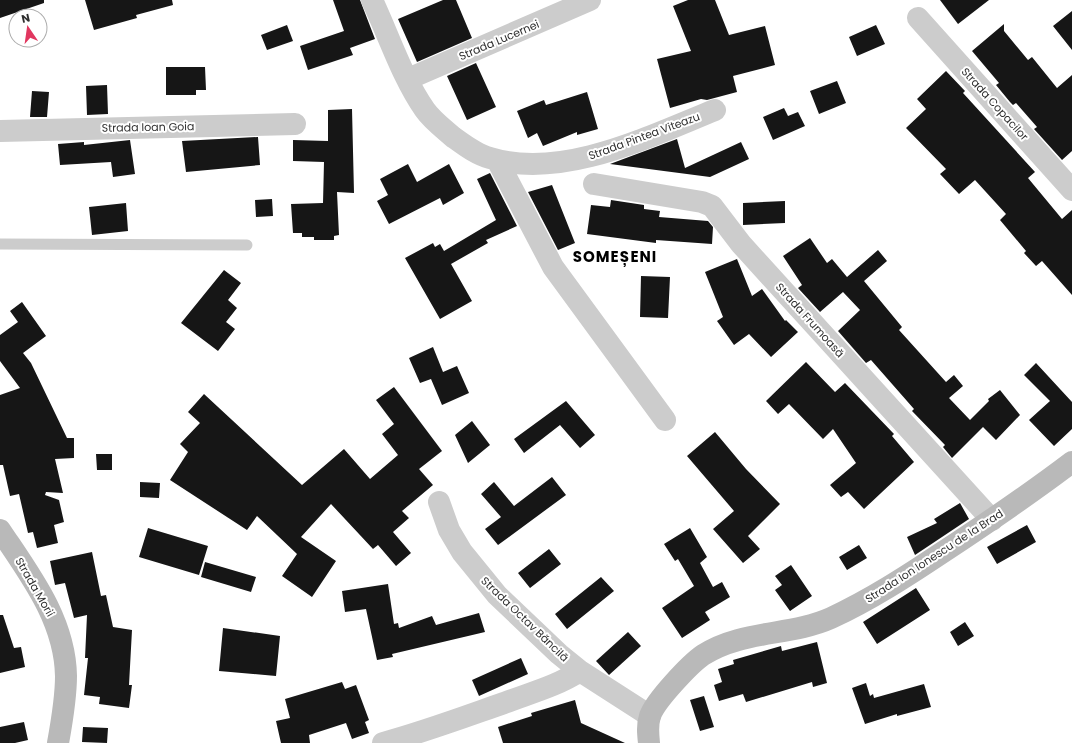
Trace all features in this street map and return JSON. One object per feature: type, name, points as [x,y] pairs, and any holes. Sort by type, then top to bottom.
[{"type":"street","name":"Strada Pintea Viteazu","points":[[372,0],[408,78],[426,111],[444,129],[466,146],[489,158],[546,164],[575,160],[643,139],[715,110]]},
{"type":"street","name":"Strada Lucernei","points":[[408,78],[590,0]]},
{"type":"street","name":"Strada Copacilor","points":[[918,18],[1072,190]]},
{"type":"street","name":"Strada Ioan Goia","points":[[0,130],[295,124]]},
{"type":"street","points":[[498,160],[553,268],[665,420]]},
{"type":"street","name":"Strada Frumoasă","points":[[594,184],[678,198],[712,206],[741,244],[992,520]]},
{"type":"street","name":"Strada Ion Ionescu de la Brad","points":[[650,716],[657,704],[670,688],[702,656],[722,645],[749,637],[829,619],[861,603],[906,576],[992,520],[1072,462]]},
{"type":"street","name":"Strada Octav Băncilă","points":[[439,502],[450,530],[462,552],[497,595],[559,654],[580,671],[650,716]]},
{"type":"street","name":"Strada Morii","points":[[0,530],[28,572],[56,622],[62,647],[66,676],[63,713],[58,743]]},
{"type":"street","name":"Strada Octav Băncilă","points":[[383,743],[452,722],[570,678],[580,671]]},
{"type":"street","points":[[649,743],[648,728],[650,716]]},
{"type":"lane","points":[[0,244],[247,245]]},
{"type":"building","points":[[0,0],[44,0],[44,3],[29,8],[8,8],[8,15],[0,18]]},
{"type":"building","points":[[85,0],[172,0],[173,5],[136,15],[137,18],[94,30]]},
{"type":"building","points":[[333,0],[360,0],[375,39],[350,48],[353,55],[308,70],[300,46],[344,31]]},
{"type":"building","points":[[443,0],[456,0],[472,38],[417,62],[398,19]]},
{"type":"building","points":[[688,0],[715,0],[729,35],[765,26],[775,65],[733,76],[737,92],[707,100],[701,99],[670,108],[657,59],[691,51],[673,6]]},
{"type":"building","points":[[940,0],[989,0],[958,24]]},
{"type":"building","points":[[1072,11],[1072,50],[1053,26]]},
{"type":"building","points":[[1004,24],[1004,31],[1028,60],[1032,57],[1057,88],[1072,75],[1072,151],[1062,160],[1034,129],[1037,127],[1016,103],[1013,105],[1010,102],[996,85],[999,83],[972,51]]},
{"type":"building","points":[[287,25],[293,41],[267,50],[261,35]]},
{"type":"building","points":[[876,25],[885,44],[857,56],[849,37]]},
{"type":"building","points":[[476,63],[496,107],[467,120],[447,76]]},
{"type":"building","points":[[166,67],[205,67],[206,90],[196,90],[196,95],[166,95]]},
{"type":"building","points":[[946,71],[965,91],[963,93],[1035,172],[1028,178],[1062,219],[1072,210],[1072,295],[1042,261],[1036,266],[1024,253],[1026,251],[1000,220],[1006,214],[975,180],[959,194],[940,174],[946,169],[906,128],[926,109],[917,99]]},
{"type":"building","points":[[837,81],[846,103],[819,114],[810,91]]},
{"type":"building","points":[[107,85],[108,114],[87,115],[86,86]]},
{"type":"building","points":[[32,91],[49,92],[47,117],[30,117]]},
{"type":"building","points":[[587,92],[598,129],[577,135],[577,132],[543,146],[537,133],[528,138],[517,111],[544,100],[546,105]]},
{"type":"building","points":[[784,108],[788,116],[798,112],[805,126],[773,140],[763,117]]},
{"type":"building","points":[[352,109],[354,193],[337,192],[339,235],[334,236],[334,240],[314,240],[314,237],[302,237],[302,233],[293,233],[291,204],[323,203],[324,162],[293,161],[293,140],[328,141],[328,110]]},
{"type":"building","points":[[258,137],[260,165],[186,172],[182,141]]},
{"type":"building","points":[[677,139],[685,168],[741,142],[749,159],[710,177],[610,164]]},
{"type":"building","points":[[130,140],[135,174],[113,177],[111,162],[60,165],[58,144],[84,142],[84,145]]},
{"type":"building","points":[[408,164],[417,182],[449,164],[464,193],[443,205],[440,198],[389,224],[377,201],[388,195],[380,179]]},
{"type":"building","points":[[490,173],[517,226],[486,240],[488,243],[451,264],[472,301],[440,319],[405,258],[433,243],[435,247],[440,244],[444,251],[496,220],[477,179]]},
{"type":"building","points":[[552,185],[575,243],[558,250],[528,192]]},
{"type":"building","points":[[272,199],[273,216],[256,217],[255,200]]},
{"type":"building","points":[[611,200],[644,205],[644,209],[660,211],[659,217],[708,221],[713,227],[712,244],[656,240],[656,243],[587,234],[591,205],[610,207]]},
{"type":"building","points":[[785,201],[785,223],[743,225],[743,203]]},
{"type":"building","points":[[126,203],[128,231],[92,235],[89,207]]},
{"type":"building","points":[[810,238],[827,263],[832,259],[847,277],[878,250],[887,261],[864,281],[902,327],[899,330],[946,382],[954,375],[963,386],[949,398],[970,420],[989,401],[988,399],[1000,390],[1020,415],[996,440],[983,427],[952,458],[943,447],[945,445],[912,411],[914,409],[871,360],[866,363],[838,331],[860,310],[843,292],[820,312],[798,288],[802,285],[783,256]]},
{"type":"building","points":[[737,259],[752,296],[762,289],[785,321],[786,320],[798,332],[771,357],[749,334],[734,345],[717,321],[723,317],[705,272]]},
{"type":"building","points":[[224,270],[241,283],[228,300],[237,308],[226,322],[235,329],[218,351],[181,323]]},
{"type":"building","points":[[641,276],[670,277],[668,318],[640,317]]},
{"type":"building","points":[[22,302],[46,336],[23,353],[31,363],[67,438],[74,438],[74,458],[55,459],[63,493],[46,492],[45,495],[59,500],[64,522],[54,525],[58,543],[37,548],[33,532],[28,533],[19,494],[10,496],[3,465],[0,465],[0,395],[20,388],[0,361],[0,335],[18,322],[10,311]]},
{"type":"building","points":[[433,347],[443,372],[457,366],[469,393],[442,405],[431,379],[420,383],[409,358]]},
{"type":"building","points":[[806,362],[835,392],[845,383],[894,434],[892,436],[914,462],[864,509],[848,492],[841,497],[830,485],[856,463],[833,429],[823,439],[789,404],[778,414],[766,401]]},
{"type":"building","points":[[1036,363],[1072,402],[1072,429],[1054,446],[1029,420],[1050,401],[1024,375]]},
{"type":"building","points":[[394,387],[442,451],[419,469],[433,485],[402,511],[409,518],[393,532],[411,553],[396,566],[378,545],[373,549],[331,504],[301,537],[336,561],[312,597],[282,576],[297,554],[257,516],[247,530],[170,480],[188,452],[180,444],[200,423],[188,412],[204,394],[302,485],[344,449],[370,479],[398,455],[382,434],[394,424],[376,400]]},
{"type":"building","points":[[566,401],[595,435],[580,448],[560,425],[524,453],[514,439]]},
{"type":"building","points":[[472,421],[490,445],[468,463],[455,435]]},
{"type":"building","points":[[715,432],[746,469],[780,504],[748,536],[760,549],[743,563],[713,529],[734,511],[687,456]]},
{"type":"building","points":[[96,454],[112,454],[112,470],[97,470]]},
{"type":"building","points":[[552,477],[566,495],[498,545],[485,529],[501,517],[481,494],[494,482],[514,506]]},
{"type":"building","points":[[140,482],[160,483],[159,498],[140,497]]},
{"type":"building","points":[[960,503],[969,519],[915,555],[907,537],[937,523],[934,519]]},
{"type":"building","points":[[1027,525],[1036,542],[997,564],[987,547]]},
{"type":"building","points":[[148,528],[208,546],[199,575],[139,557]]},
{"type":"building","points":[[690,528],[707,557],[700,563],[713,587],[722,582],[730,597],[705,612],[710,620],[682,638],[662,608],[694,586],[678,559],[675,561],[664,544]]},
{"type":"building","points":[[859,545],[867,558],[847,570],[839,557]]},
{"type":"building","points":[[549,549],[561,564],[530,588],[518,573]]},
{"type":"building","points":[[92,552],[101,596],[106,595],[113,627],[132,630],[129,685],[132,685],[129,708],[99,704],[100,697],[84,695],[88,658],[85,658],[87,615],[74,618],[65,583],[55,585],[50,561]]},
{"type":"building","points":[[205,562],[256,577],[251,592],[201,577]]},
{"type":"building","points":[[791,565],[812,596],[790,611],[775,590],[782,585],[775,576]]},
{"type":"building","points":[[601,577],[614,591],[567,629],[555,614]]},
{"type":"building","points":[[388,584],[394,624],[398,623],[399,628],[432,616],[436,625],[479,613],[485,632],[392,654],[393,657],[377,660],[366,609],[345,612],[342,591]]},
{"type":"building","points":[[916,588],[930,610],[877,644],[863,622]]},
{"type":"building","points":[[0,615],[3,615],[14,648],[21,647],[25,667],[0,673]]},
{"type":"building","points":[[965,622],[974,636],[958,646],[950,632]]},
{"type":"building","points":[[223,628],[280,636],[276,676],[219,671]]},
{"type":"building","points":[[628,632],[641,646],[609,675],[596,661]]},
{"type":"building","points":[[817,642],[827,683],[813,687],[812,682],[746,702],[743,694],[719,701],[714,685],[722,682],[718,669],[734,664],[733,660],[781,646],[782,651]]},
{"type":"building","points":[[521,658],[528,674],[479,696],[472,680]]},
{"type":"building","points":[[342,682],[345,689],[356,685],[369,720],[365,722],[369,733],[352,739],[346,723],[309,735],[310,743],[281,743],[276,721],[290,718],[285,699]]},
{"type":"building","points":[[866,683],[870,696],[873,694],[874,698],[924,684],[931,707],[897,716],[897,714],[865,724],[852,688]]},
{"type":"building","points":[[704,696],[714,727],[700,731],[690,700]]},
{"type":"building","points":[[575,700],[581,723],[625,743],[503,743],[498,727],[532,716],[531,713]]},
{"type":"building","points":[[24,722],[28,740],[15,743],[0,743],[0,727]]},
{"type":"building","points":[[83,727],[108,728],[107,743],[82,742]]},
{"type":"district","name":"SOMEȘENI","points":[[615,256]]}]
